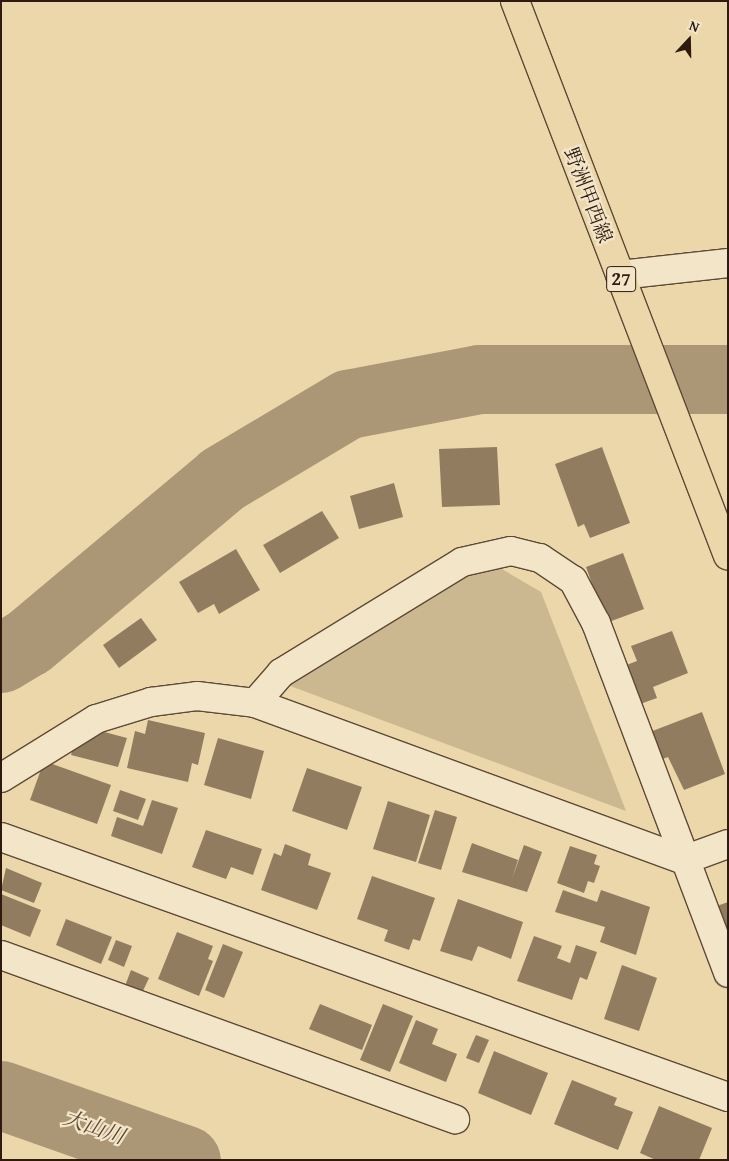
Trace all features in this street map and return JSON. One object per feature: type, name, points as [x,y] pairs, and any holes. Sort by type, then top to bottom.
[{"type":"main road","name":"野洲甲西線","points":[[515,1],[728,556]]},
{"type":"street","points":[[620,274],[728,263]]},
{"type":"street","points":[[255,702],[282,673],[462,562],[511,551],[540,558],[573,580],[596,623],[728,973]]},
{"type":"street","points":[[1,778],[96,719],[133,708],[197,696],[255,702],[684,860],[728,844]]},
{"type":"street","points":[[1,837],[728,1097]]},
{"type":"street","points":[[1,955],[455,1119]]},
{"type":"shaded area","points":[[451,568],[500,568],[541,592],[626,811],[285,684]]},
{"type":"building","points":[[497,447],[500,505],[442,507],[439,449]]},
{"type":"building","points":[[602,447],[630,523],[590,538],[584,524],[578,527],[555,464]]},
{"type":"building","points":[[394,483],[403,517],[359,529],[350,496]]},
{"type":"building","points":[[322,511],[339,538],[280,573],[263,545]]},
{"type":"building","points":[[236,549],[260,590],[219,614],[214,604],[198,613],[179,582]]},
{"type":"building","points":[[623,553],[644,609],[606,623],[586,567]]},
{"type":"building","points":[[141,618],[157,640],[119,668],[103,645]]},
{"type":"building","points":[[672,631],[688,673],[653,687],[657,698],[623,710],[611,671],[637,661],[631,646]]},
{"type":"building","points":[[702,712],[725,774],[684,790],[668,757],[652,763],[642,735]]},
{"type":"building","points":[[148,720],[205,733],[198,765],[192,763],[188,782],[127,768],[135,731],[145,734]]},
{"type":"building","points":[[93,729],[127,738],[118,767],[71,755],[76,737],[90,740]]},
{"type":"building","points":[[218,738],[264,751],[251,799],[204,785]]},
{"type":"building","points":[[44,761],[111,785],[97,824],[30,800]]},
{"type":"building","points":[[307,768],[362,787],[347,830],[292,811]]},
{"type":"building","points":[[120,790],[146,799],[138,820],[113,811]]},
{"type":"building","points":[[152,800],[178,808],[162,854],[111,836],[117,817],[143,826]]},
{"type":"building","points":[[388,801],[430,815],[416,862],[373,849]]},
{"type":"building","points":[[435,810],[457,817],[441,870],[418,863]]},
{"type":"building","points":[[206,830],[262,849],[253,875],[231,867],[226,879],[192,867]]},
{"type":"building","points":[[472,843],[518,860],[512,879],[524,845],[542,852],[527,892],[462,872]]},
{"type":"building","points":[[285,844],[311,854],[308,865],[331,873],[317,910],[261,890],[274,853],[281,856]]},
{"type":"building","points":[[570,846],[597,855],[594,864],[600,866],[594,883],[588,881],[584,893],[557,883]]},
{"type":"building","points":[[6,868],[42,883],[34,903],[1,890]]},
{"type":"building","points":[[372,876],[435,898],[420,941],[413,939],[409,950],[384,941],[388,930],[357,919]]},
{"type":"building","points":[[563,890],[597,902],[601,890],[650,907],[636,955],[600,942],[605,927],[555,912]]},
{"type":"building","points":[[1,894],[41,910],[30,937],[1,925]]},
{"type":"building","points":[[458,899],[523,922],[511,959],[478,946],[472,961],[440,951]]},
{"type":"building","points":[[728,902],[728,939],[706,910]]},
{"type":"building","points":[[66,919],[112,937],[101,964],[56,945]]},
{"type":"building","points":[[177,932],[213,946],[208,959],[213,961],[199,996],[158,979]]},
{"type":"building","points":[[534,936],[562,946],[557,958],[570,963],[576,945],[597,952],[587,980],[580,977],[572,1000],[517,981]]},
{"type":"building","points":[[116,940],[132,946],[124,967],[108,960]]},
{"type":"building","points":[[223,944],[243,952],[224,998],[205,990]]},
{"type":"building","points":[[622,965],[657,978],[639,1031],[604,1019]]},
{"type":"building","points":[[131,970],[149,978],[142,993],[125,986]]},
{"type":"building","points":[[320,1004],[372,1025],[362,1050],[309,1029]]},
{"type":"building","points":[[383,1004],[413,1016],[390,1072],[360,1060]]},
{"type":"building","points":[[416,1020],[438,1029],[432,1044],[457,1054],[446,1082],[399,1063]]},
{"type":"building","points":[[476,1035],[489,1040],[479,1063],[466,1058]]},
{"type":"building","points":[[494,1051],[548,1073],[531,1115],[478,1093]]},
{"type":"building","points":[[572,1080],[617,1098],[614,1105],[633,1112],[618,1150],[554,1124]]},
{"type":"building","points":[[659,1106],[712,1128],[699,1160],[656,1160],[640,1153]]},
{"type":"waterway","points":[[1,658],[28,642],[222,479],[348,404],[479,379],[728,379]]},
{"type":"waterway","name":"大山川","points":[[1,1095],[186,1160]]}]
